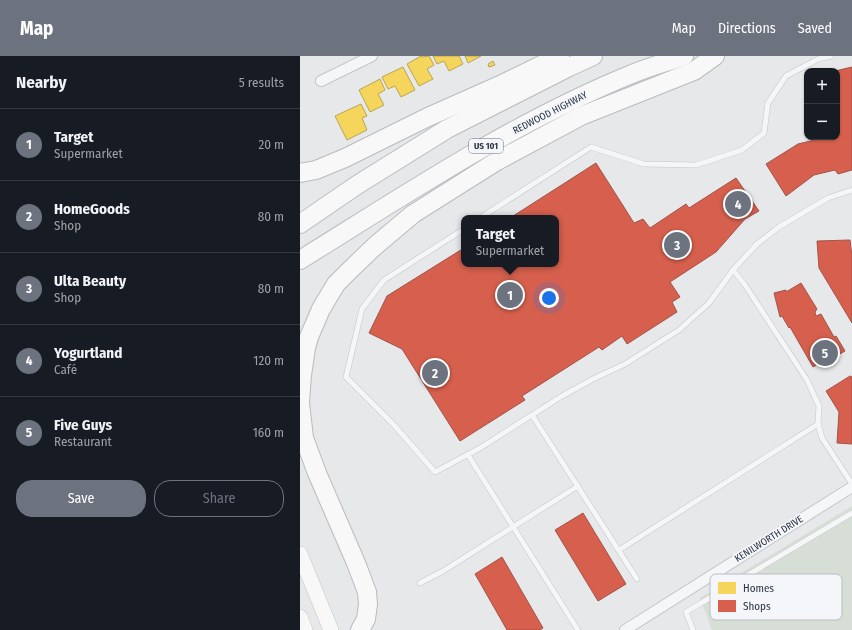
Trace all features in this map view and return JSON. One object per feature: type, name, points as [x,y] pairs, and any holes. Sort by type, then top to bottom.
[{"type":"highway","points":[[300,173],[316,170],[345,158],[428,117],[498,86],[560,56]]},
{"type":"highway","points":[[300,224],[357,185],[447,129],[569,67],[594,56]]},
{"type":"highway","name":"REDWOOD HIGHWAY","points":[[300,260],[469,155],[534,120],[633,73],[684,56]]},
{"type":"highway","points":[[360,630],[366,619],[368,604],[367,592],[317,473],[304,438],[300,402],[302,375],[308,337],[325,302],[336,284],[374,246],[413,214],[497,161],[581,116],[694,71],[715,56]]},
{"type":"main road","points":[[300,554],[331,630]]},
{"type":"main road","points":[[300,617],[306,630]]},
{"type":"street","points":[[321,81],[372,56]]},
{"type":"street","name":"KENILWORTH DRIVE","points":[[713,574],[852,485]]},
{"type":"street","name":"KENILWORTH DRIVE","points":[[626,630],[710,576]]},
{"type":"lane","points":[[485,215],[591,147],[644,164],[696,165],[742,150],[764,133],[768,103],[786,76],[818,59],[830,56]]},
{"type":"lane","points":[[461,231],[384,280],[362,309],[346,377],[394,425],[435,472],[468,455],[562,396],[592,379],[625,364],[684,326],[709,303],[733,270],[757,244],[779,227],[828,198],[852,190]]},
{"type":"lane","points":[[733,270],[745,285],[807,380],[819,406],[818,424],[822,438],[852,485]]},
{"type":"lane","points":[[532,415],[637,579]]},
{"type":"lane","points":[[619,550],[818,424]]},
{"type":"lane","points":[[468,455],[578,630]]},
{"type":"lane","points":[[420,583],[443,571],[578,486]]},
{"type":"lane","points":[[750,574],[852,513]]},
{"type":"lane","points":[[693,630],[686,612],[710,598]]},
{"type":"shaded area","points":[[852,506],[852,630],[712,630],[700,598],[710,592],[710,620],[842,620],[842,574],[740,574]]},
{"type":"building: Homes","points":[[421,56],[429,56],[434,65],[427,69],[433,79],[419,86],[407,64]]},
{"type":"building: Homes","points":[[433,56],[459,56],[463,64],[449,71],[444,61],[437,64]]},
{"type":"building: Homes","points":[[465,56],[481,56],[468,63]]},
{"type":"building: Homes","points":[[493,61],[495,65],[489,67],[488,64]]},
{"type":"building: Homes","points":[[403,67],[415,90],[401,97],[395,86],[388,89],[382,77]]},
{"type":"building: Homes","points":[[380,79],[385,90],[378,94],[384,105],[370,112],[359,90]]},
{"type":"building: Homes","points":[[361,104],[367,116],[362,118],[367,130],[347,140],[335,116]]},
{"type":"building: Shops","points":[[852,67],[852,170],[838,174],[835,170],[814,175],[786,196],[766,164],[798,144],[815,140],[840,140],[840,70]]},
{"type":"building: Shops","points":[[596,163],[634,223],[643,219],[650,228],[686,204],[689,208],[736,178],[759,211],[745,219],[716,252],[670,282],[680,297],[672,302],[677,312],[627,344],[622,336],[602,350],[599,347],[522,396],[525,400],[460,441],[402,349],[369,333],[387,296],[461,250],[461,267],[559,267],[559,215],[515,215]]},
{"type":"building: Shops","points":[[850,240],[852,256],[852,323],[819,268],[817,241]]},
{"type":"building: Shops","points":[[801,283],[817,309],[815,312],[816,316],[821,314],[834,337],[836,336],[845,351],[838,355],[837,353],[813,367],[790,327],[789,328],[782,316],[780,317],[774,293],[786,290],[786,292]]},
{"type":"building: Shops","points":[[850,376],[852,377],[852,444],[837,443],[839,412],[826,391]]},
{"type":"building: Shops","points":[[583,513],[626,584],[598,601],[555,530]]},
{"type":"building: Shops","points":[[502,557],[543,628],[540,630],[507,630],[475,574]]},
{"type":"place","name":"Yogurtland","points":[[738,204]]},
{"type":"place","name":"Ulta Beauty","points":[[677,245]]},
{"type":"place","name":"Target","points":[[510,295]]},
{"type":"place","name":"Five Guys","points":[[825,353]]},
{"type":"place","name":"HomeGoods","points":[[435,373]]}]
